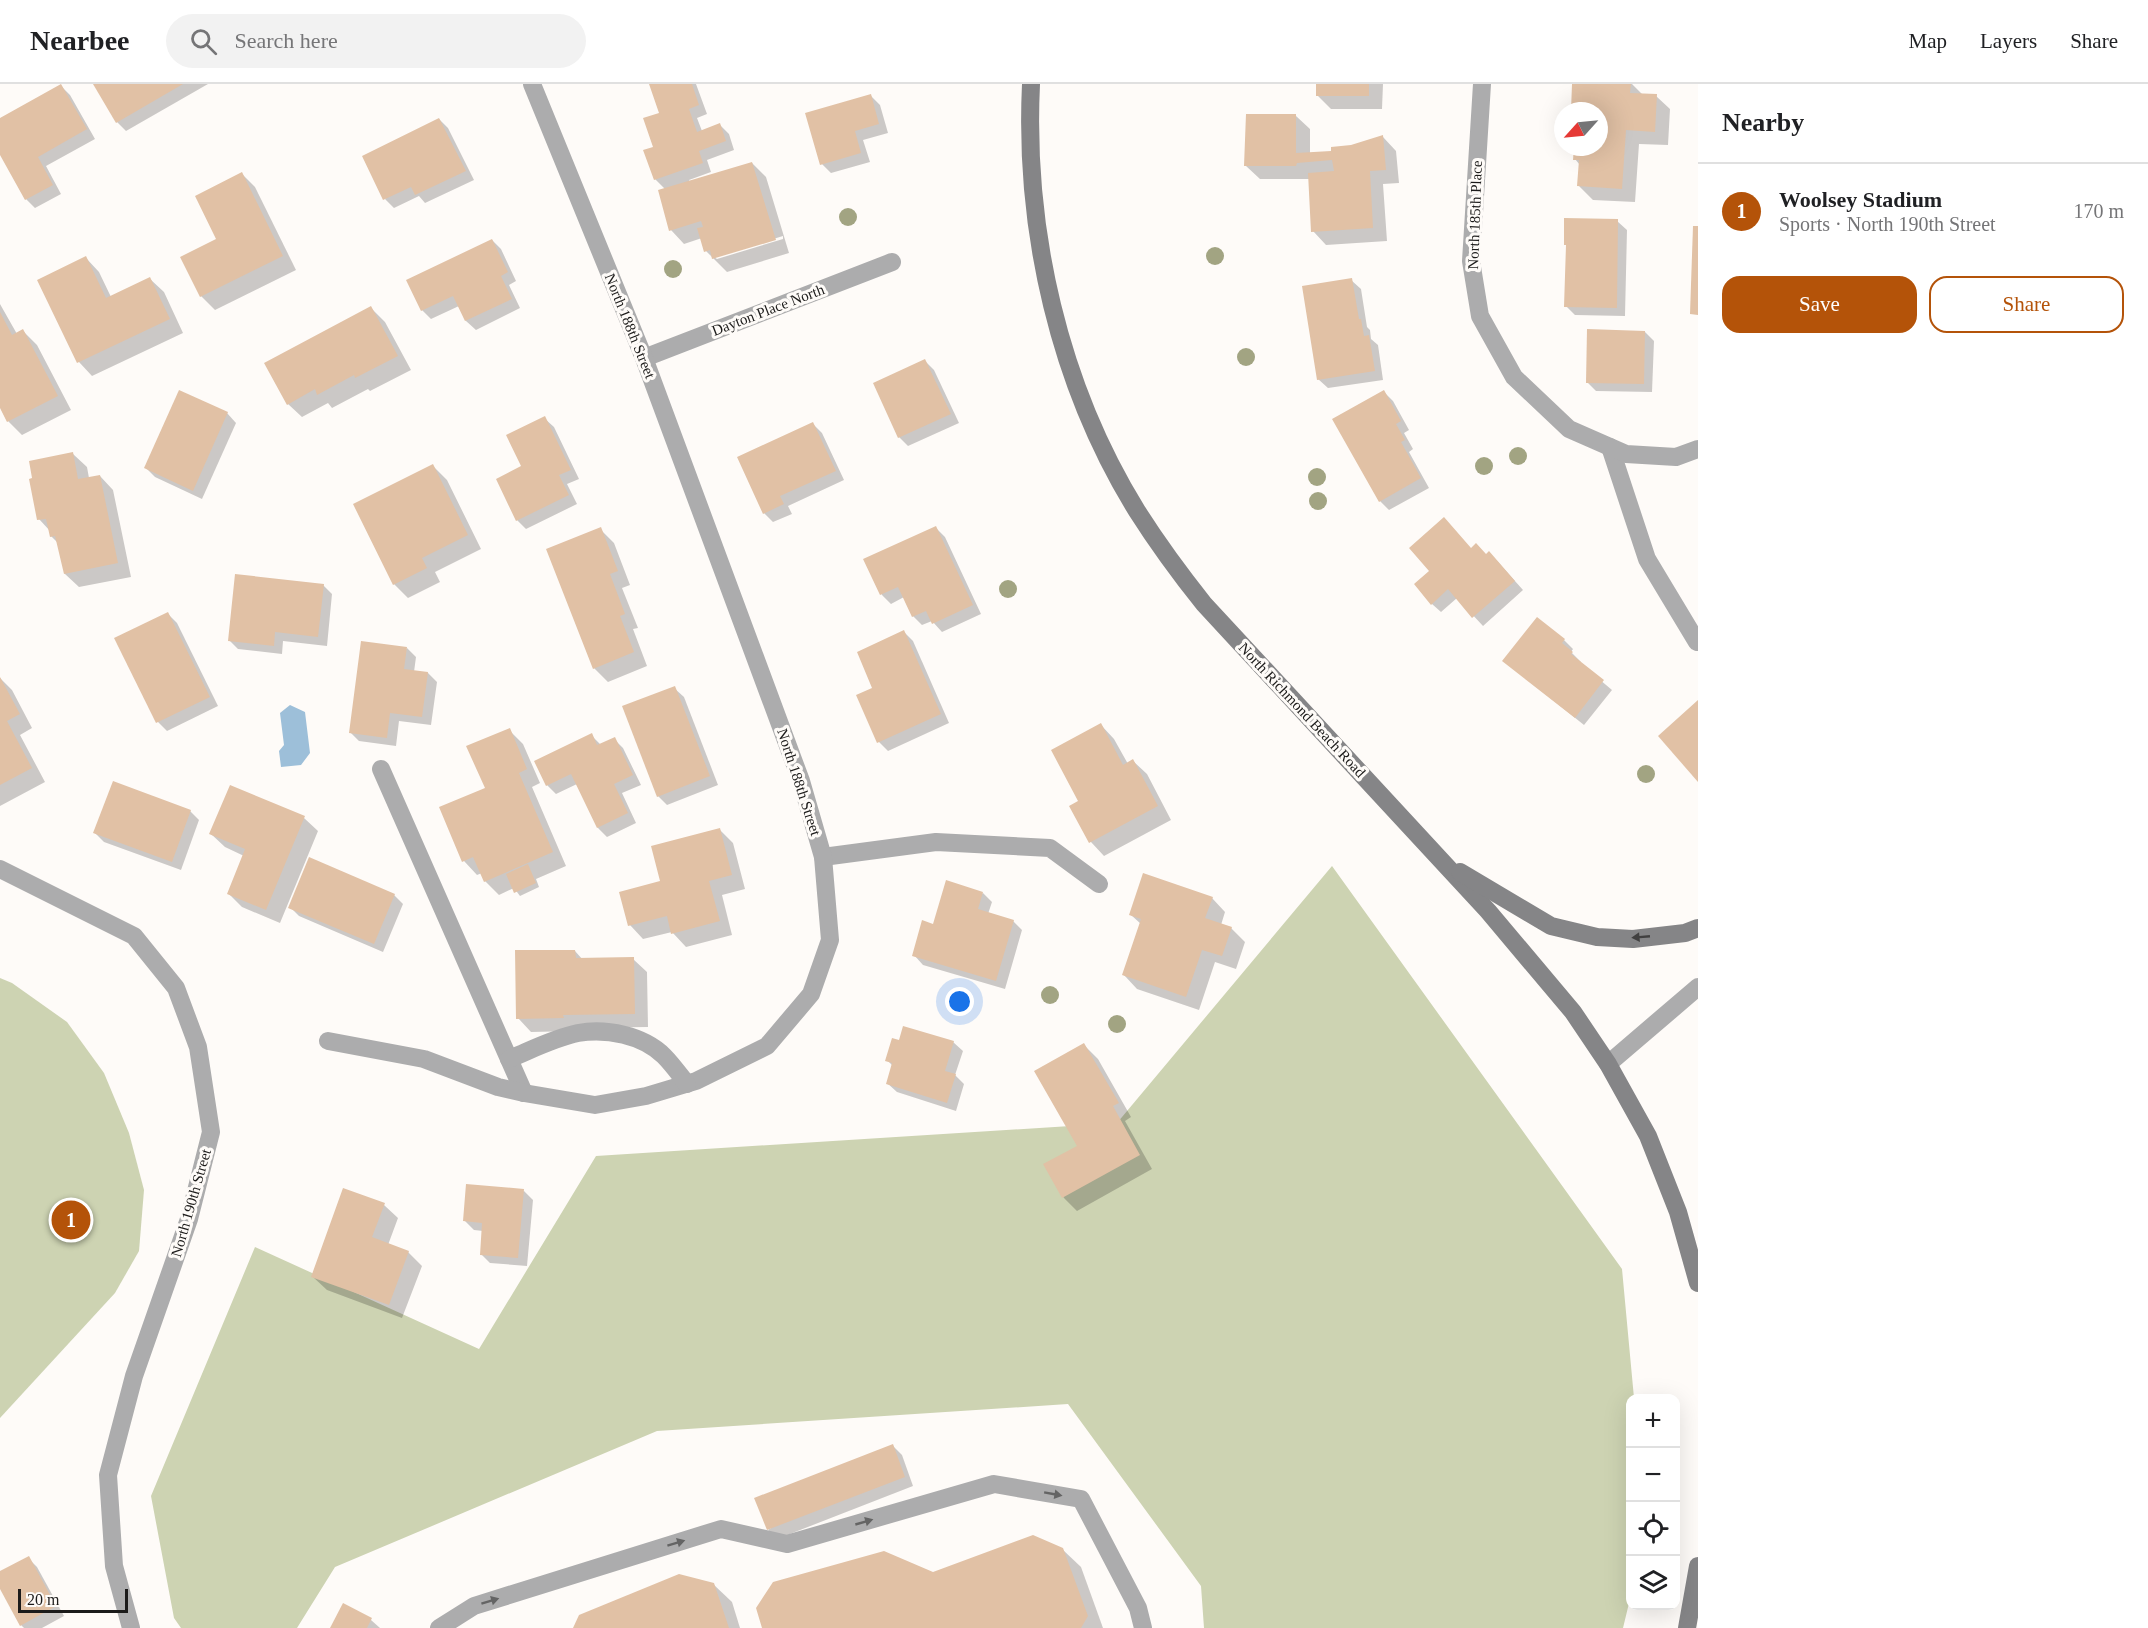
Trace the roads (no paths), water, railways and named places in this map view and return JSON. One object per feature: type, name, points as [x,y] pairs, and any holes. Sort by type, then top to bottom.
[{"type":"main road","name":"North Richmond Beach Road","points":[[1031,84],[1029,124],[1034,206],[1044,272],[1061,340],[1086,409],[1108,458],[1136,510],[1167,556],[1204,604],[1488,910],[1568,1006],[1608,1064],[1647,1136],[1678,1212],[1697,1280]]},
{"type":"main road","points":[[1443,862],[1551,926],[1597,937],[1633,939],[1685,933],[1698,928]]},
{"type":"main road","points":[[1697,1280],[1698,1252]]},
{"type":"main road","points":[[1687,1628],[1698,1566]]},
{"type":"street","name":"North 188th Street","points":[[328,1041],[424,1059],[498,1087],[524,1093],[595,1105],[646,1096],[687,1084],[768,1046],[812,994],[830,940],[823,857],[801,781],[644,358],[532,84]]},
{"type":"street","name":"North 185th Place","points":[[1482,84],[1471,261],[1480,316],[1514,376],[1569,429],[1626,454],[1676,457],[1698,450]]},
{"type":"street","name":"Dayton Place North","points":[[644,358],[892,262]]},
{"type":"street","points":[[1610,447],[1647,559],[1697,642]]},
{"type":"street","points":[[381,769],[524,1093]]},
{"type":"street","points":[[823,857],[936,842],[1050,848],[1099,884]]},
{"type":"street","name":"North 190th Street","points":[[0,869],[134,936],[176,987],[198,1047],[212,1132],[189,1219],[134,1376],[108,1475],[114,1566],[131,1628]]},
{"type":"street","points":[[1608,1064],[1698,987]]},
{"type":"street","points":[[508,1059],[578,1033],[619,1034],[646,1043],[663,1054],[687,1084]]},
{"type":"street","points":[[439,1628],[474,1606],[721,1529],[787,1544],[994,1484],[1081,1499],[1138,1608],[1143,1628]]},
{"type":"water","points":[[290,705],[305,712],[310,753],[301,765],[281,767],[279,751],[284,745],[280,713]]},
{"type":"place","name":"Woolsey Stadium","points":[[71,1220]]}]
